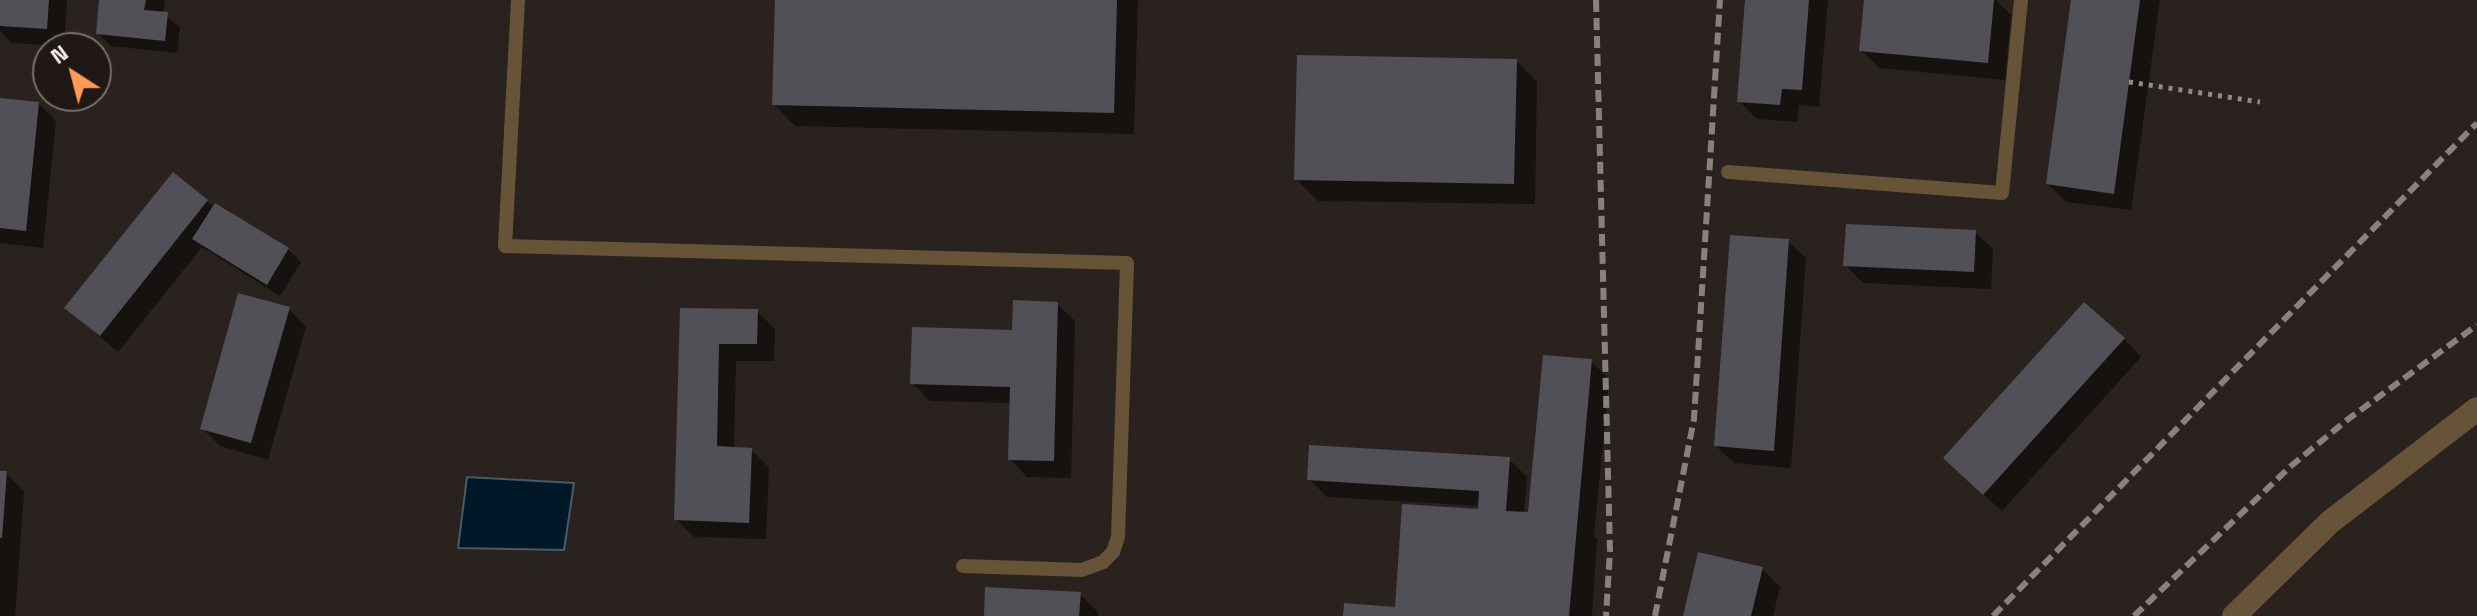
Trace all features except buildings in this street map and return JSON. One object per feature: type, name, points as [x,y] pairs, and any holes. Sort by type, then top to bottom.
[{"type":"street","points":[[2234,616],[2330,522],[2477,409]]},
{"type":"lane","points":[[518,0],[505,246],[1127,263],[1118,537],[1113,552],[1103,562],[1082,570],[963,566]]},
{"type":"lane","points":[[1728,172],[2002,193],[2021,0]]},
{"type":"path","points":[[2129,82],[2260,102]]},
{"type":"water","points":[[467,477],[574,483],[564,550],[458,548]]},
{"type":"railway","points":[[1596,0],[1610,551],[1606,616]]},
{"type":"railway","points":[[1655,616],[1694,419],[1720,0]]},
{"type":"railway","points":[[1993,616],[2477,123]]},
{"type":"railway","points":[[2134,616],[2291,466],[2347,420],[2477,325]]}]
